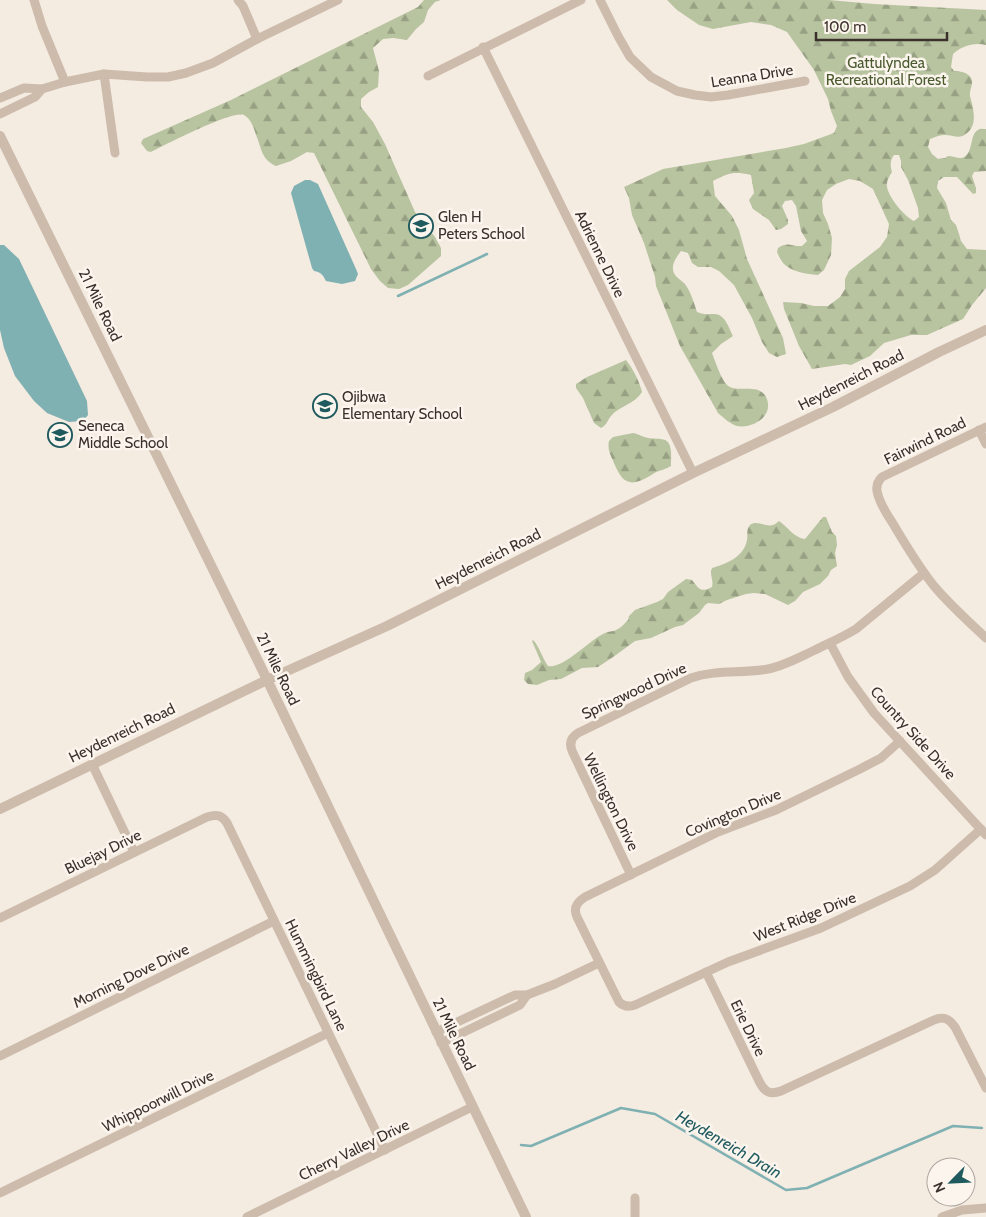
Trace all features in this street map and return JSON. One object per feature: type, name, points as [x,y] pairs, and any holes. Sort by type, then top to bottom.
[{"type":"street","points":[[34,0],[42,26],[65,82]]},
{"type":"street","points":[[238,0],[243,6],[258,39]]},
{"type":"street","points":[[0,98],[24,88],[42,89],[104,74],[168,77],[186,73],[214,62],[338,0]]},
{"type":"street","points":[[428,76],[581,0]]},
{"type":"street","name":"Leanna Drive","points":[[600,0],[630,57],[651,77],[668,87],[695,95],[711,97],[805,81]]},
{"type":"street","name":"Adrienne Drive","points":[[483,48],[692,473]]},
{"type":"street","points":[[104,74],[115,153]]},
{"type":"street","points":[[0,114],[36,97],[42,89]]},
{"type":"street","name":"21 Mile Road","points":[[0,136],[267,680],[526,1217]]},
{"type":"street","name":"Heydenreich Road","points":[[0,808],[267,680],[387,626],[692,473],[833,407],[986,330]]},
{"type":"street","points":[[983,428],[986,444]]},
{"type":"street","name":"Fairwind Road","points":[[924,573],[884,508],[878,496],[878,483],[882,477],[983,428]]},
{"type":"street","points":[[924,573],[958,612],[986,638]]},
{"type":"street","name":"Springwood Drive","points":[[571,741],[572,737],[578,733],[691,678],[715,672],[770,669],[791,661],[847,634],[865,622],[924,573]]},
{"type":"street","name":"Country Side Drive","points":[[830,642],[856,690],[983,832]]},
{"type":"street","name":"Wellington Drive","points":[[571,741],[572,754],[631,875]]},
{"type":"street","name":"Covington Drive","points":[[599,963],[575,909],[578,902],[584,897],[718,832],[776,810],[860,769],[881,758],[900,741]]},
{"type":"street","points":[[92,764],[134,852]]},
{"type":"street","name":"Bluejay Drive","points":[[0,918],[207,817],[218,815]]},
{"type":"street","name":"Hummingbird Lane","points":[[218,815],[224,818],[227,823],[385,1150]]},
{"type":"street","name":"West Ridge Drive","points":[[599,963],[616,999],[628,1007],[636,1005],[728,962],[821,928],[910,886],[935,870],[983,832]]},
{"type":"street","name":"Morning Dove Drive","points":[[0,1056],[274,921]]},
{"type":"street","points":[[436,1032],[515,995],[527,995],[599,963]]},
{"type":"street","name":"Erie Drive","points":[[706,972],[765,1091],[772,1093],[780,1091],[938,1018],[946,1018],[952,1022],[986,1088]]},
{"type":"street","points":[[441,1043],[520,1005],[527,995]]},
{"type":"street","name":"Whippoorwill Drive","points":[[0,1193],[328,1033]]},
{"type":"street","name":"Cherry Valley Drive","points":[[247,1217],[472,1107]]},
{"type":"street","points":[[635,1198],[635,1217]]},
{"type":"street","points":[[942,1217],[962,1210],[986,1208]]},
{"type":"green space","points":[[424,0],[441,0],[435,2],[428,10],[424,22],[407,40],[383,39],[373,48],[379,71],[378,87],[361,99],[361,107],[373,122],[385,144],[415,212],[435,237],[441,248],[441,256],[408,285],[399,289],[388,288],[371,269],[314,153],[307,152],[291,161],[276,166],[265,157],[252,124],[244,115],[237,115],[213,123],[151,152],[147,151],[141,143],[143,139],[231,100],[418,7]]},
{"type":"green space","name":"Gattulyndea Recreational Forest","points":[[667,0],[829,0],[986,10],[986,45],[973,44],[960,49],[953,54],[951,67],[954,71],[968,74],[972,80],[970,95],[974,113],[972,126],[962,136],[943,135],[930,139],[928,147],[938,159],[948,156],[961,158],[968,153],[975,132],[980,129],[986,129],[986,171],[974,172],[972,176],[976,193],[973,194],[957,177],[944,177],[938,181],[937,188],[946,203],[951,220],[956,225],[961,241],[967,249],[986,250],[986,288],[963,319],[927,335],[911,335],[884,343],[870,356],[851,365],[845,364],[812,369],[799,346],[783,302],[828,306],[840,297],[845,289],[845,279],[849,271],[880,247],[887,237],[889,224],[873,189],[860,181],[849,179],[827,190],[822,200],[823,213],[832,238],[831,255],[824,270],[818,275],[790,269],[783,263],[777,252],[778,248],[782,246],[802,246],[807,241],[801,231],[796,206],[792,200],[785,201],[782,206],[788,224],[776,230],[769,220],[753,209],[749,200],[754,193],[751,175],[731,174],[713,181],[715,196],[732,216],[739,230],[747,259],[783,338],[786,354],[777,357],[769,353],[734,285],[719,271],[711,267],[698,267],[692,263],[688,253],[681,251],[674,262],[673,271],[675,276],[687,287],[697,312],[721,316],[733,336],[712,353],[718,370],[727,385],[736,389],[758,390],[766,397],[768,410],[761,419],[750,425],[737,426],[727,421],[718,413],[680,346],[656,286],[655,277],[644,243],[632,215],[629,198],[624,187],[663,169],[804,144],[834,133],[837,126],[828,99],[814,70],[787,32],[771,25],[751,22],[713,29],[699,25],[677,10]],"holes":[[[894,155],[899,155],[901,167],[918,208],[919,217],[914,221],[898,206],[887,187],[887,181],[892,172],[892,159]]]},
{"type":"green space","points":[[626,360],[642,392],[614,413],[601,428],[594,423],[583,398],[576,388],[576,384],[587,377]]},
{"type":"green space","points":[[633,433],[646,438],[663,439],[668,442],[671,452],[671,466],[640,481],[630,482],[622,478],[611,455],[609,441],[613,437]]},
{"type":"green space","points":[[823,517],[826,517],[832,532],[836,536],[837,545],[835,553],[837,566],[831,570],[820,584],[803,592],[795,601],[788,605],[765,594],[754,593],[719,604],[708,603],[699,613],[683,625],[651,638],[635,641],[598,667],[582,668],[561,679],[549,680],[537,685],[528,684],[524,680],[525,673],[541,662],[533,640],[548,666],[554,666],[569,659],[606,632],[615,631],[620,628],[635,610],[663,599],[668,592],[686,579],[692,580],[703,590],[712,587],[712,568],[734,559],[742,551],[747,540],[749,527],[753,523],[771,525],[779,521],[794,534],[805,539]]},
{"type":"water","points":[[305,180],[318,184],[358,274],[355,281],[342,284],[326,281],[322,274],[314,271],[312,268],[291,193],[294,186]]},
{"type":"water","points":[[0,245],[4,245],[19,259],[87,401],[88,415],[83,421],[69,422],[47,413],[34,401],[15,376],[4,348],[0,330]]},
{"type":"waterway","points":[[398,296],[487,254]]},
{"type":"waterway","name":"Heydenreich Drain","points":[[521,1145],[531,1146],[621,1108],[655,1114],[786,1190],[807,1188],[953,1126],[982,1128]]},
{"type":"place","name":"Glen H Peters School","points":[[421,226]]},
{"type":"place","name":"Ojibwa Elementary School","points":[[325,406]]},
{"type":"place","name":"Seneca Middle School","points":[[60,435]]}]
